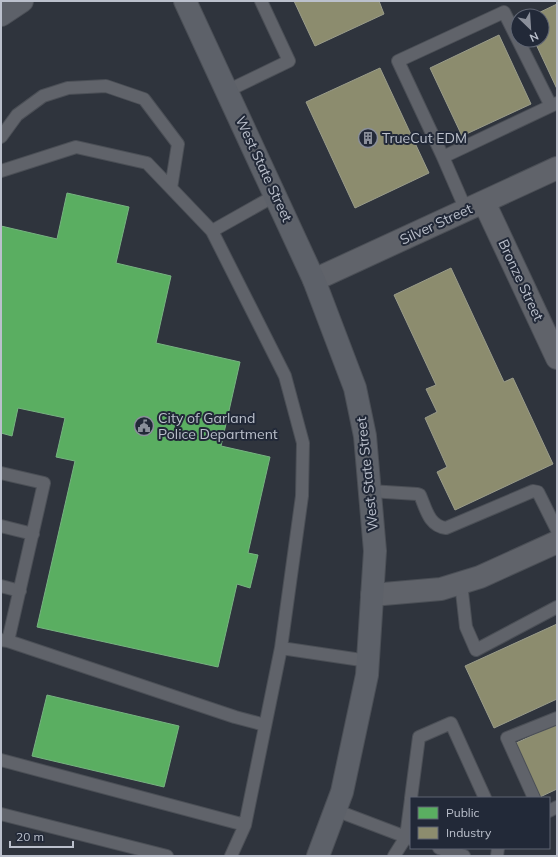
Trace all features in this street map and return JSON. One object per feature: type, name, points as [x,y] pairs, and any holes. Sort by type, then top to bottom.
[{"type":"street","points":[[1,15],[22,1]]},
{"type":"street","name":"West State Street","points":[[185,1],[314,280],[338,339],[355,388],[365,436],[375,551],[367,675],[342,792],[318,856]]},
{"type":"street","name":"Silver Street","points":[[314,280],[557,168]]},
{"type":"street","name":"Bronze Street","points":[[475,206],[557,358]]},
{"type":"street","points":[[372,595],[440,589],[461,583],[557,542]]},
{"type":"lane","points":[[227,91],[289,61],[261,1]]},
{"type":"lane","points":[[443,157],[554,105],[504,12],[398,61],[443,157],[475,206]]},
{"type":"lane","points":[[1,137],[17,115],[43,96],[68,88],[106,86],[144,99],[178,144],[171,188]]},
{"type":"lane","points":[[1,171],[76,147],[147,164],[212,230],[285,376],[302,443],[302,496],[281,648],[266,725],[245,825],[231,856]]},
{"type":"lane","points":[[212,230],[276,195]]},
{"type":"lane","points":[[1,473],[44,483],[20,591],[4,640],[235,717],[266,725]]},
{"type":"lane","points":[[370,491],[420,495],[433,523],[439,527],[446,528],[533,491],[538,492],[557,530]]},
{"type":"lane","points":[[1,526],[32,534]]},
{"type":"lane","points":[[461,583],[466,627],[476,650],[557,607]]},
{"type":"lane","points":[[1,586],[20,591]]},
{"type":"lane","points":[[281,648],[368,661]]},
{"type":"lane","points":[[534,797],[507,738],[557,718]]},
{"type":"lane","points":[[411,797],[420,737],[452,723],[485,797]]},
{"type":"lane","points":[[1,760],[245,825]]},
{"type":"lane","points":[[335,810],[408,838]]},
{"type":"lane","points":[[394,856],[408,838],[410,811]]},
{"type":"lane","points":[[1,814],[167,856]]},
{"type":"lane","points":[[442,849],[464,856]]},
{"type":"building: Public","name":"City of Garland Police Department","points":[[67,193],[129,207],[116,263],[171,276],[156,343],[240,362],[221,446],[270,457],[248,553],[258,555],[250,588],[237,584],[218,667],[37,627],[75,461],[56,457],[65,418],[18,408],[12,436],[1,433],[1,226],[57,239]]},
{"type":"building: Public","points":[[47,695],[179,726],[164,787],[32,756]]},
{"type":"building: Industry","points":[[294,1],[379,1],[384,14],[315,46]]},
{"type":"building: Industry","points":[[557,4],[557,89],[538,48],[550,48],[550,8],[549,8]]},
{"type":"building: Industry","points":[[499,35],[531,104],[462,136],[430,68]]},
{"type":"building: Industry","name":"TrueCut EDM","points":[[380,68],[429,173],[355,208],[306,102]]},
{"type":"building: Industry","points":[[451,268],[504,382],[513,378],[553,464],[455,510],[437,472],[447,467],[425,418],[437,412],[426,389],[436,385],[394,295]]},
{"type":"building: Industry","points":[[557,624],[557,699],[494,728],[465,666]]},
{"type":"building: Industry","points":[[557,724],[557,789],[540,797],[516,743]]},
{"type":"place","name":"TrueCut EDM","points":[[368,138]]},
{"type":"place","name":"City of Garland Police Department","points":[[144,426]]}]
